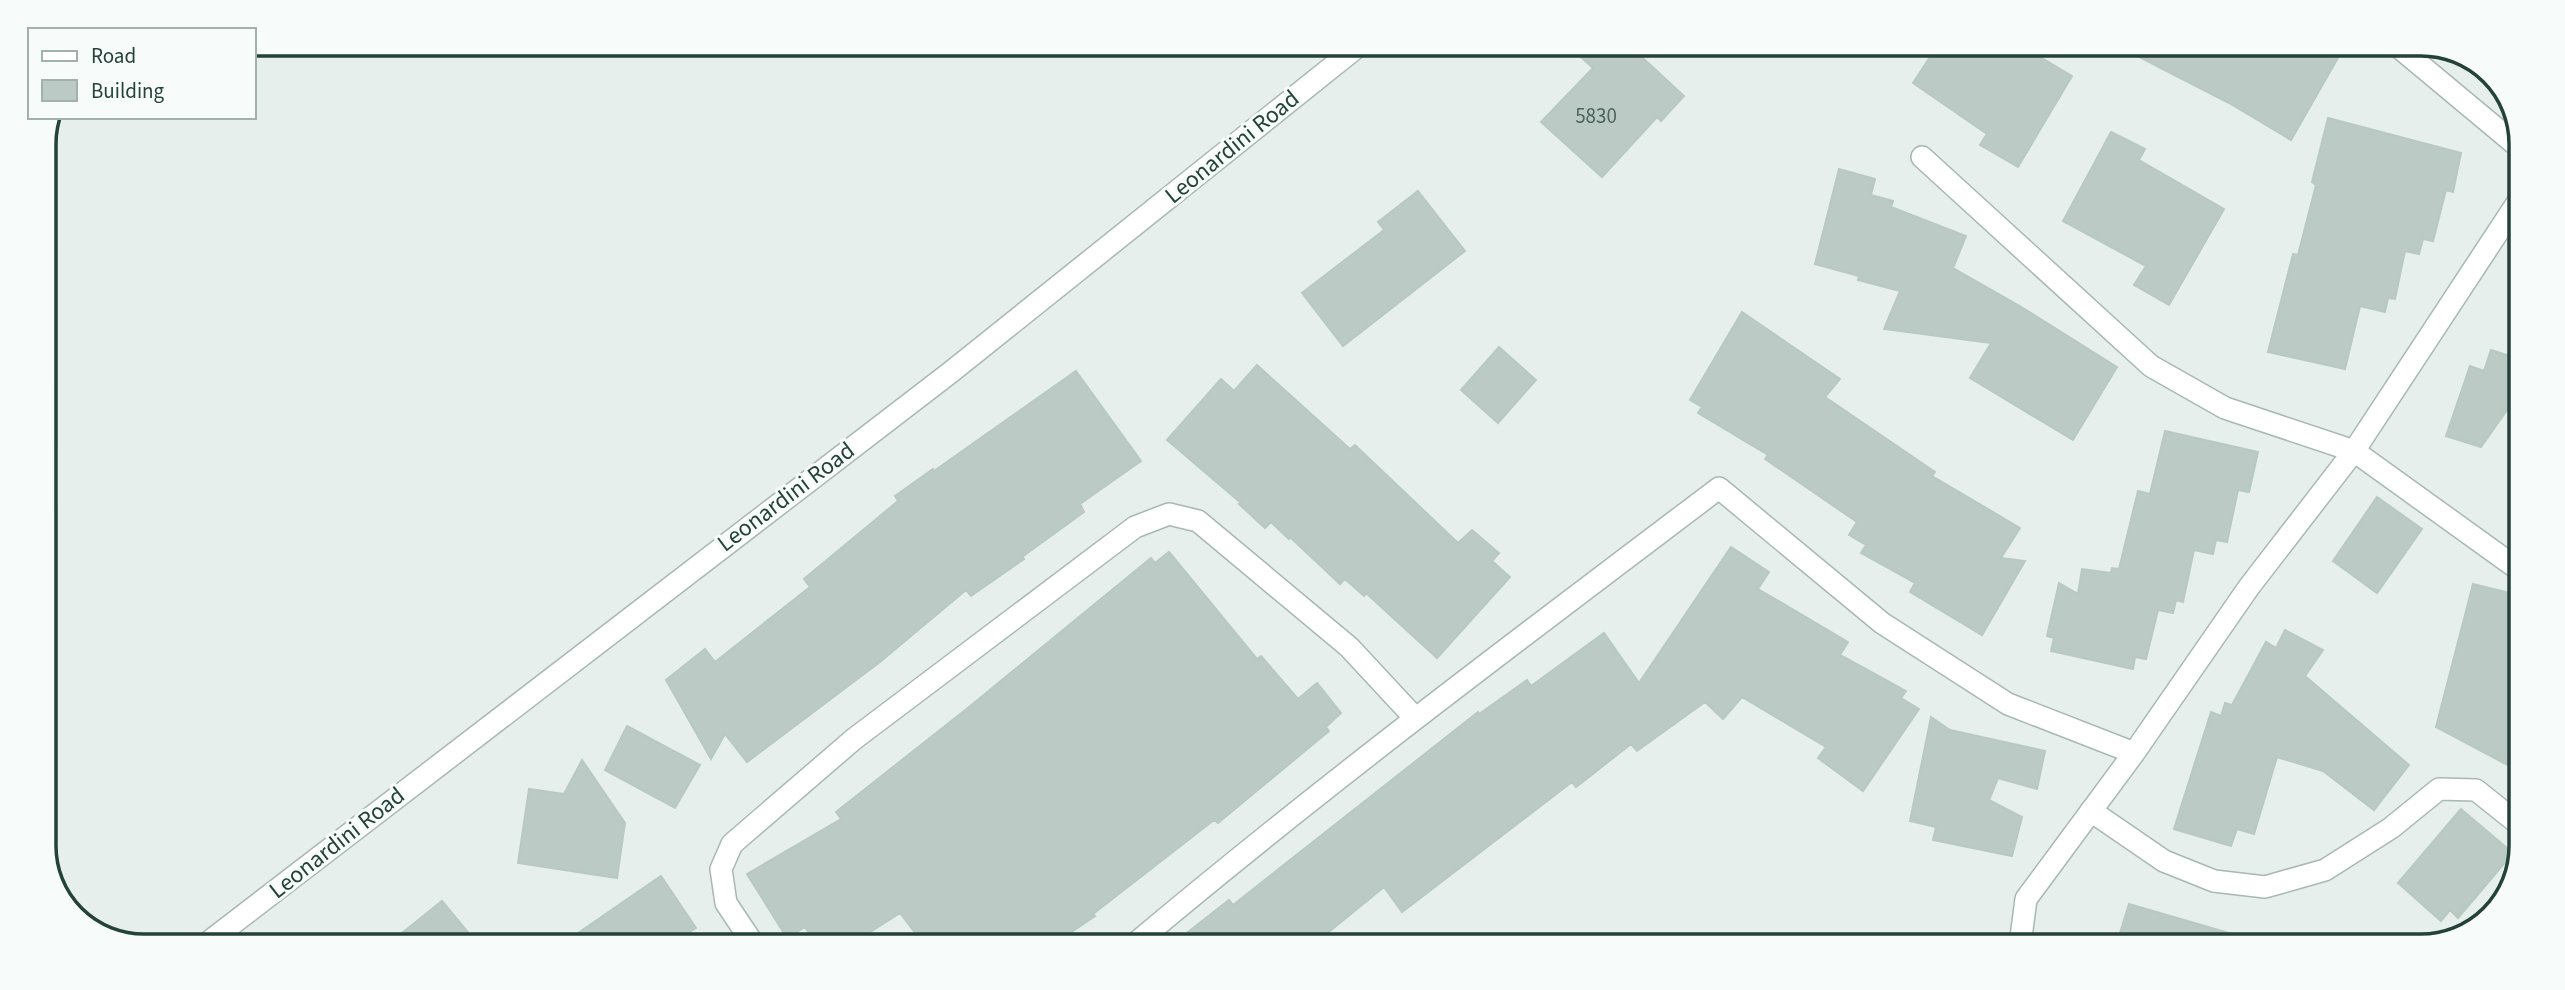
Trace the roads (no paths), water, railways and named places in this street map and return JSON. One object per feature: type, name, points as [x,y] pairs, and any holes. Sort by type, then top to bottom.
[{"type":"street","name":"Leonardini Road","points":[[219,934],[951,372],[1346,56]]},
{"type":"street","points":[[2408,56],[2509,139]]},
{"type":"street","points":[[1922,156],[2151,366],[2225,408],[2354,451],[2509,563]]},
{"type":"street","points":[[2021,934],[2026,899],[2134,753],[2249,587],[2354,451],[2509,215]]},
{"type":"street","points":[[1147,934],[1233,861],[1415,718],[1719,488],[1882,623],[2008,704],[2134,753]]},
{"type":"street","points":[[747,934],[726,903],[721,869],[732,844],[864,731],[1135,527],[1169,514],[1198,520],[1349,647],[1415,718]]},
{"type":"street","points":[[2091,811],[2164,861],[2214,881],[2265,887],[2325,870],[2391,828],[2440,789],[2476,790],[2509,816]]}]
